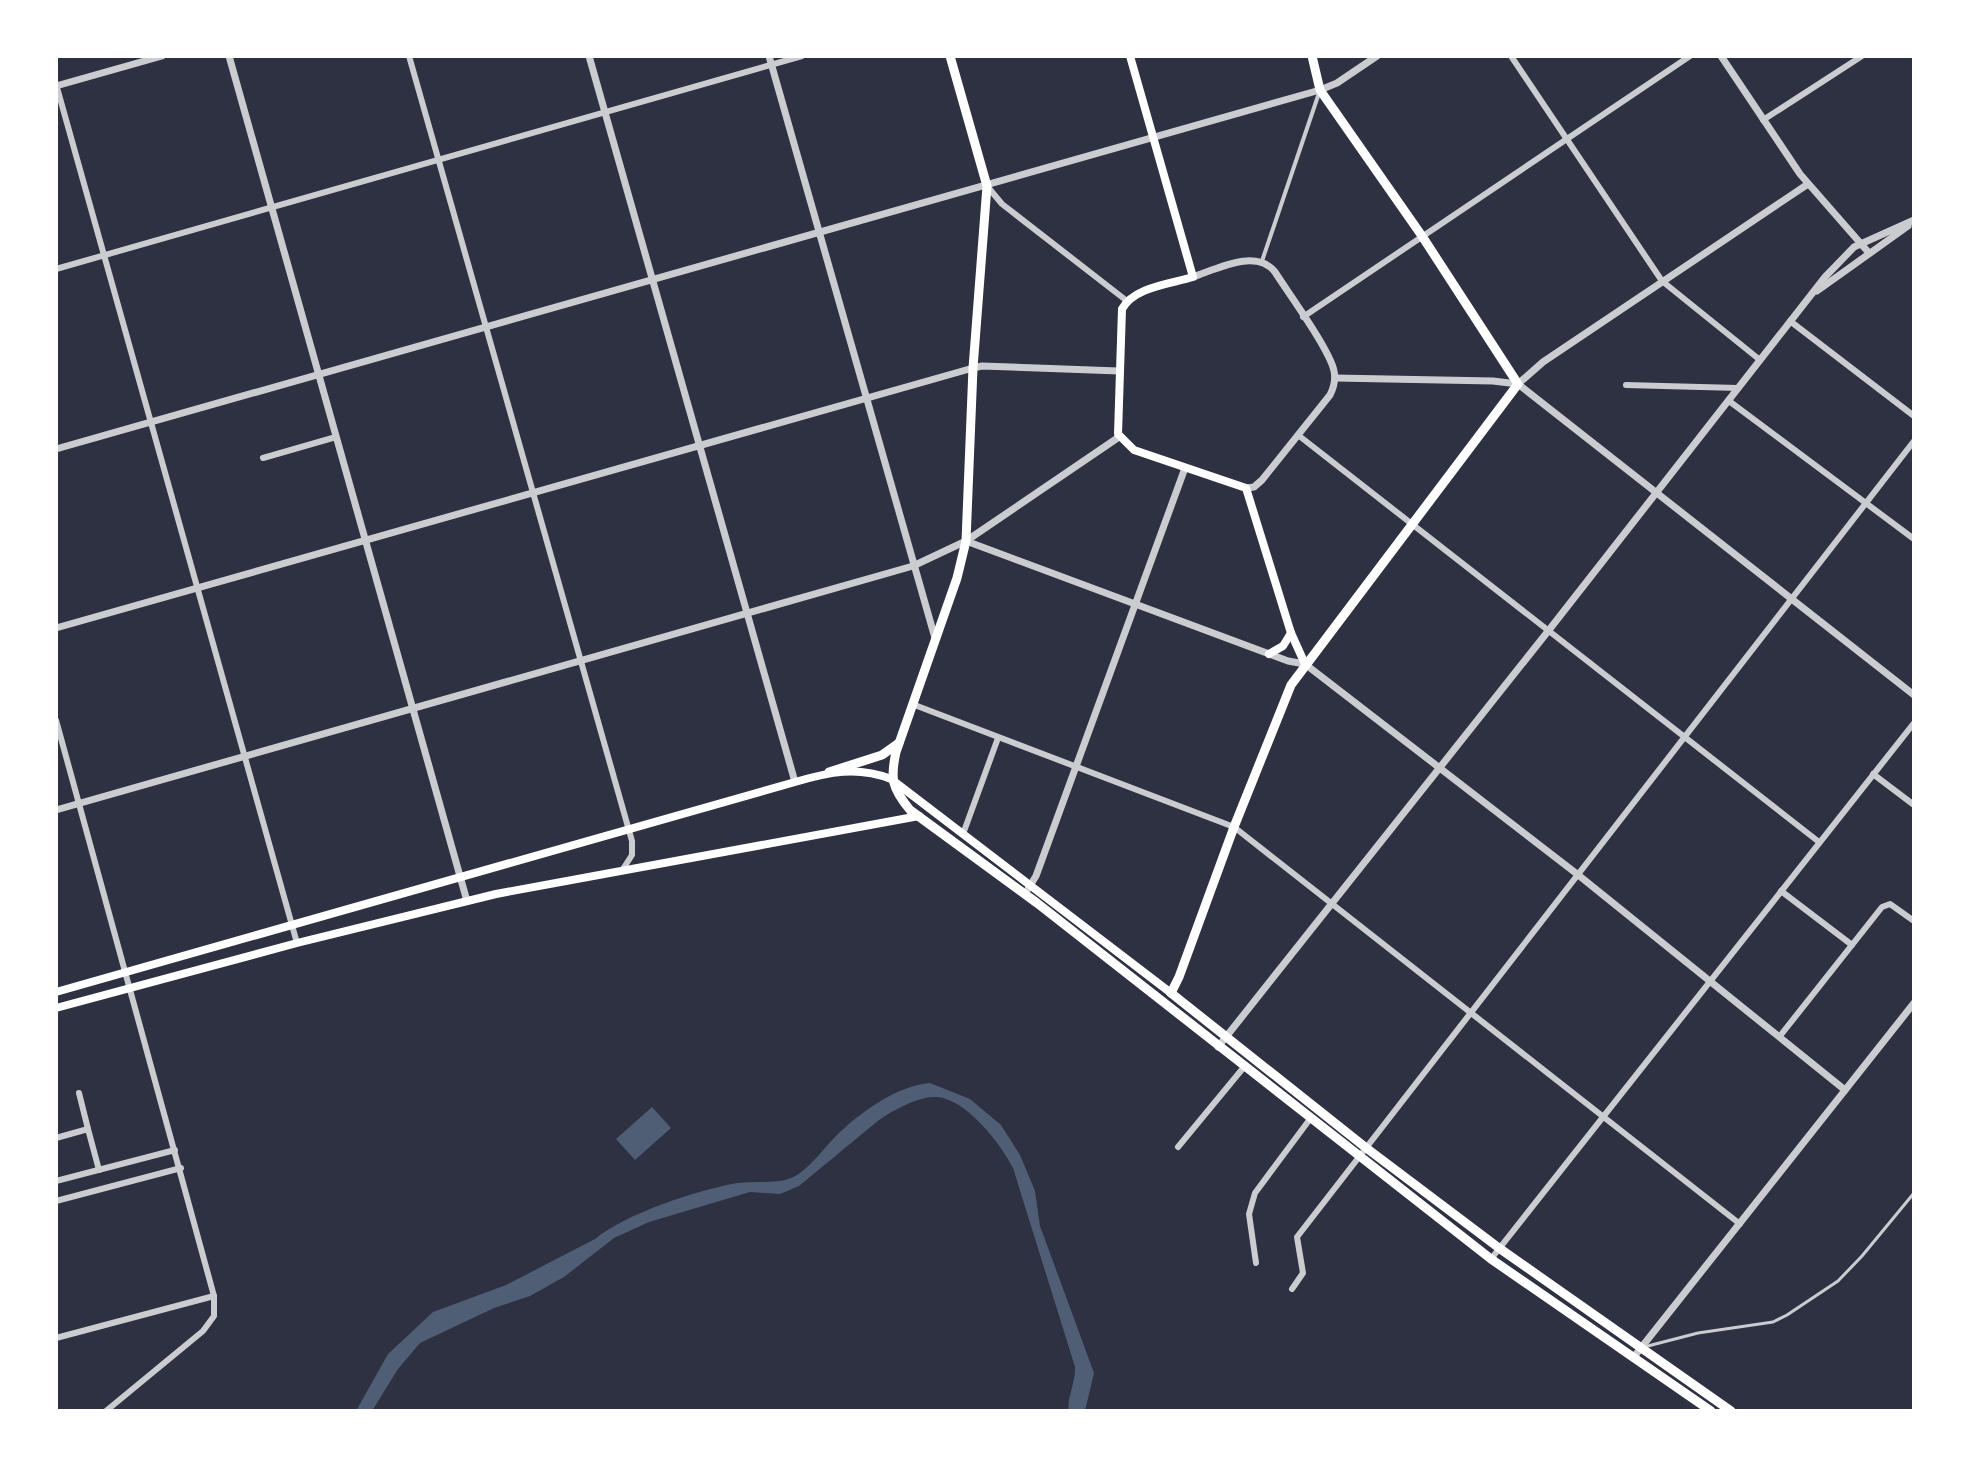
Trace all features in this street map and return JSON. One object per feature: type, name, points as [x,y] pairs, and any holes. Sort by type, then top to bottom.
[{"type":"main road","points":[[950,56],[987,186],[973,368],[966,541],[957,578],[899,743],[891,779],[902,800],[919,816],[1171,993],[1365,1147],[1499,1248],[1731,1411]]},
{"type":"main road","points":[[1130,56],[1193,277],[1136,294],[1127,301],[1121,315],[1116,425],[1119,437],[1134,450],[1246,488],[1291,633],[1305,664]]},
{"type":"main road","points":[[1152,996],[1163,997],[1171,993],[1179,977],[1287,693],[1305,664],[1518,384],[1422,236],[1320,90],[1312,56]]},
{"type":"main road","points":[[1269,654],[1283,646],[1291,633]]},
{"type":"main road","points":[[56,992],[829,772],[882,755],[899,743]]},
{"type":"main road","points":[[829,772],[860,771],[891,779],[963,834],[1152,996],[1491,1259],[1711,1411]]},
{"type":"main road","points":[[56,1008],[467,901],[623,869],[919,816]]},
{"type":"main road","points":[[1697,1402],[1703,1392]]},
{"type":"street","points":[[162,56],[56,85],[297,943]]},
{"type":"street","points":[[229,56],[467,901]]},
{"type":"street","points":[[409,56],[628,829],[633,851],[623,869]]},
{"type":"street","points":[[589,56],[795,782]]},
{"type":"street","points":[[56,269],[605,114],[770,60],[802,56]]},
{"type":"street","points":[[56,449],[1154,140],[1320,90],[1337,83],[1377,56]]},
{"type":"street","points":[[1511,56],[1662,281],[1760,360]]},
{"type":"street","points":[[1303,317],[1690,56]]},
{"type":"street","points":[[1721,56],[1808,184],[1869,253]]},
{"type":"street","points":[[1763,120],[1862,56]]},
{"type":"street","points":[[770,60],[935,638]]},
{"type":"street","points":[[1262,261],[1320,90]]},
{"type":"street","points":[[1518,384],[1543,362],[1808,184]]},
{"type":"street","points":[[987,186],[1002,204],[1127,301]]},
{"type":"street","points":[[1218,1047],[1842,258],[1861,243],[1914,221]]},
{"type":"street","points":[[1812,294],[1914,221]]},
{"type":"street","points":[[1193,277],[1247,260],[1262,261],[1272,268],[1330,360],[1335,378],[1330,395],[1298,435],[1259,483],[1246,488]]},
{"type":"street","points":[[1790,321],[1914,416]]},
{"type":"street","points":[[56,628],[973,368],[1119,371]]},
{"type":"street","points":[[1335,378],[1518,384],[1914,695]]},
{"type":"street","points":[[1626,385],[1738,388]]},
{"type":"street","points":[[1729,401],[1914,539]]},
{"type":"street","points":[[1298,435],[1819,842]]},
{"type":"street","points":[[263,458],[336,437]]},
{"type":"street","points":[[56,810],[913,566],[966,541],[1119,437]]},
{"type":"street","points":[[1292,1289],[1303,1273],[1297,1237],[1914,441]]},
{"type":"street","points":[[1027,890],[1076,766],[1185,468]]},
{"type":"street","points":[[966,541],[1269,654],[1305,664],[1577,874],[1845,1090]]},
{"type":"street","points":[[912,704],[1234,827],[1740,1224]]},
{"type":"street","points":[[56,720],[214,1296],[214,1316],[203,1331],[106,1411]]},
{"type":"street","points":[[1491,1259],[1914,723]]},
{"type":"street","points":[[963,834],[998,738]]},
{"type":"street","points":[[1873,774],[1914,805]]},
{"type":"street","points":[[1781,891],[1852,945]]},
{"type":"street","points":[[1780,1036],[1886,905],[1895,906],[1914,921]]},
{"type":"street","points":[[1633,1358],[1914,1003]]},
{"type":"street","points":[[1178,1147],[1244,1067]]},
{"type":"street","points":[[79,1093],[99,1170]]},
{"type":"street","points":[[1256,1263],[1249,1214],[1255,1193],[1310,1119]]},
{"type":"street","points":[[56,1138],[88,1129]]},
{"type":"street","points":[[56,1181],[175,1150]]},
{"type":"street","points":[[56,1201],[181,1168]]},
{"type":"street","points":[[56,1338],[214,1296]]},
{"type":"lane","points":[[1642,1348],[1698,1333],[1773,1322],[1787,1315],[1838,1281],[1914,1193]]},
{"type":"water","points":[[930,1083],[970,1099],[1001,1125],[1020,1155],[1035,1191],[1040,1226],[1094,1373],[1085,1411],[1069,1411],[1075,1367],[1013,1168],[1000,1147],[971,1114],[948,1100],[930,1097],[914,1101],[879,1120],[799,1186],[780,1194],[750,1192],[649,1222],[614,1238],[564,1277],[530,1296],[494,1308],[420,1343],[398,1369],[372,1411],[356,1411],[388,1354],[433,1312],[506,1285],[624,1221],[662,1204],[737,1183],[791,1178],[867,1110],[905,1089]]},
{"type":"water","points":[[652,1107],[671,1128],[635,1160],[616,1139]]}]
